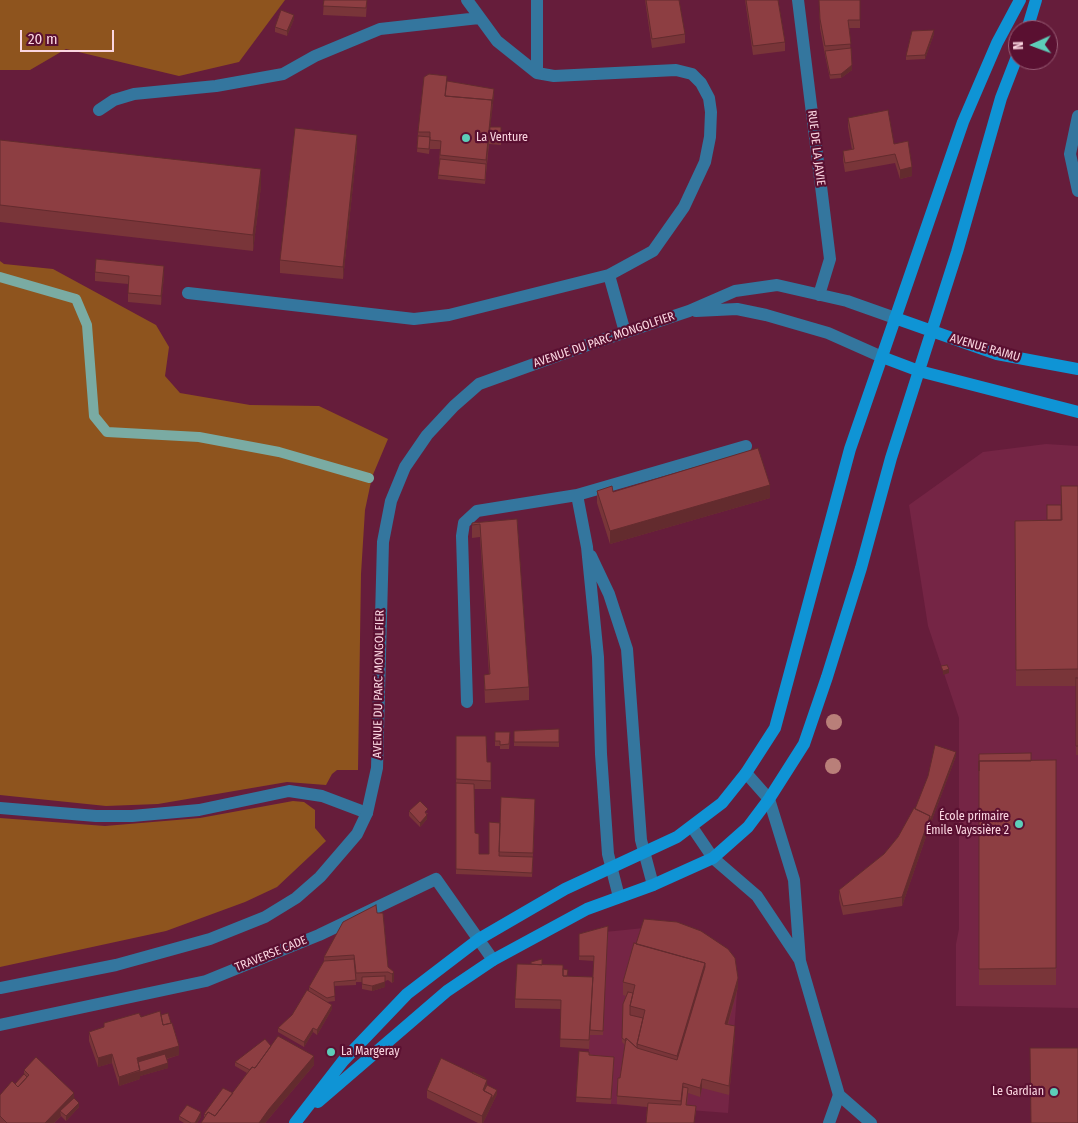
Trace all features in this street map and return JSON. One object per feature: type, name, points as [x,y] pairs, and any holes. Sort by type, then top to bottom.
[{"type":"main road","points":[[296,1121],[343,1061],[407,994],[479,939],[565,889],[644,853],[692,827],[722,803],[746,773],[775,728],[850,449],[963,122],[997,44],[1020,0]]},
{"type":"main road","points":[[1030,20],[1036,0]]},
{"type":"main road","points":[[296,1121],[447,991],[493,960],[587,909],[654,885],[713,858],[748,827],[769,799],[804,744],[861,568],[891,458],[957,252],[1001,98],[1012,70]]},
{"type":"main road","name":"AVENUE RAIMU","points":[[895,318],[997,354],[1078,369]]},
{"type":"main road","points":[[882,357],[919,371],[1078,412]]},
{"type":"street","points":[[188,293],[414,319],[449,316],[609,276],[653,251],[684,207],[705,162],[710,137],[711,112],[709,98],[702,83],[692,74],[676,70],[554,76],[537,73],[497,42],[467,0]]},
{"type":"street","points":[[537,0],[537,73]]},
{"type":"street","name":"RUE DE LA JAVIE","points":[[798,0],[830,258],[819,294]]},
{"type":"street","points":[[99,110],[114,100],[134,94],[216,86],[283,74],[315,56],[380,30],[479,18]]},
{"type":"street","points":[[1078,116],[1070,154],[1078,191]]},
{"type":"street","points":[[609,276],[625,332]]},
{"type":"street","name":"AVENUE DU PARC MONGOLFIER","points":[[0,988],[116,965],[210,939],[265,917],[296,898],[320,877],[357,834],[368,813],[377,768],[383,542],[391,502],[405,467],[427,435],[454,406],[479,384],[689,311],[735,291],[777,285],[847,301],[895,318]]},
{"type":"street","name":"AVENUE DU PARC MONGOLFIER","points":[[689,311],[737,309],[828,333],[882,357]]},
{"type":"street","points":[[467,702],[462,536],[464,523],[478,511],[578,495],[746,446]]},
{"type":"street","points":[[578,495],[587,547],[598,657],[601,754],[608,854],[619,897]]},
{"type":"street","points":[[587,547],[609,594],[627,649],[644,853],[654,885]]},
{"type":"street","points":[[746,773],[769,799],[794,880],[800,961],[839,1095],[871,1123]]},
{"type":"street","points":[[0,808],[96,816],[132,816],[199,810],[289,791],[322,796],[368,813]]},
{"type":"street","points":[[692,827],[713,858],[757,896],[800,961]]},
{"type":"street","name":"TRAVERSE CADE","points":[[0,1025],[206,981],[319,935],[436,879],[493,960]]},
{"type":"street","points":[[829,1123],[839,1095]]},
{"type":"shaded area","points":[[0,0],[285,0],[239,62],[179,76],[66,49],[30,70],[0,70]]},
{"type":"shaded area","points":[[0,261],[4,264],[53,269],[156,325],[169,347],[165,376],[180,393],[250,405],[319,406],[388,439],[372,477],[365,510],[361,574],[358,770],[337,770],[332,774],[326,785],[287,782],[158,804],[106,806],[0,795]]},
{"type":"shaded area","name":"École primaire Émile Vayssière 2","points":[[1046,444],[1078,446],[1078,1008],[956,1006],[956,944],[959,929],[959,718],[928,626],[909,505],[983,452]]},
{"type":"shaded area","points":[[293,801],[304,802],[315,810],[315,828],[326,841],[277,887],[245,902],[166,931],[0,967],[0,818],[105,826],[200,818]]},
{"type":"shaded area","points":[[644,928],[738,979],[728,1113],[586,1102],[595,933]]},
{"type":"building","points":[[324,0],[367,0],[366,8],[323,6]]},
{"type":"building","points":[[646,0],[679,0],[685,34],[652,39]]},
{"type":"building","points":[[746,0],[778,0],[785,42],[753,46]]},
{"type":"building","points":[[819,0],[860,0],[860,20],[848,20],[851,44],[825,46]]},
{"type":"building","points":[[281,10],[294,15],[287,31],[275,27]]},
{"type":"building","points":[[934,30],[925,55],[906,56],[912,31]]},
{"type":"building","points":[[851,48],[852,65],[841,74],[830,75],[825,51]]},
{"type":"building","points":[[429,74],[447,76],[445,96],[492,100],[486,160],[440,155],[441,141],[430,140],[430,132],[418,132],[424,77]]},
{"type":"building","points":[[447,81],[494,89],[492,104],[492,100],[445,96]]},
{"type":"building","points":[[888,110],[894,144],[908,141],[912,167],[900,170],[895,154],[845,163],[843,151],[854,149],[848,118]]},
{"type":"building","points":[[490,127],[501,127],[501,140],[489,139]]},
{"type":"building","points":[[295,128],[357,135],[343,267],[280,260]]},
{"type":"building","points":[[418,136],[430,137],[429,149],[417,148]]},
{"type":"building","points":[[0,140],[261,169],[253,235],[0,205]]},
{"type":"building","points":[[440,159],[486,164],[485,180],[438,175]]},
{"type":"building","points":[[96,259],[164,266],[161,296],[128,293],[129,276],[95,272]]},
{"type":"building","points":[[758,448],[770,485],[610,531],[597,491],[612,486],[613,492]]},
{"type":"building","points":[[1061,486],[1078,486],[1078,669],[1016,670],[1015,521],[1062,520]]},
{"type":"building","points":[[1047,505],[1061,505],[1061,520],[1047,520]]},
{"type":"building","points":[[517,519],[529,687],[485,690],[484,675],[490,674],[480,524],[472,525],[472,523]]},
{"type":"building","points":[[947,665],[949,669],[943,671],[941,666]]},
{"type":"building","points":[[1076,678],[1078,678],[1078,746],[1076,746]]},
{"type":"building","points":[[559,729],[559,742],[514,742],[514,731]]},
{"type":"building","points":[[495,732],[510,732],[509,744],[500,745],[500,741],[495,741]]},
{"type":"building","points":[[456,736],[486,736],[487,762],[491,762],[491,781],[456,779]]},
{"type":"building","points":[[935,745],[956,752],[930,821],[930,816],[915,809],[928,776]]},
{"type":"building","points":[[1031,753],[1031,761],[979,761],[979,754]]},
{"type":"building","points":[[1056,760],[1056,968],[979,969],[979,761]]},
{"type":"building","points":[[456,783],[474,784],[475,833],[479,834],[479,854],[489,854],[489,822],[500,823],[499,856],[533,857],[532,873],[456,869]]},
{"type":"building","points":[[501,797],[535,799],[533,853],[499,852]]},
{"type":"building","points":[[420,801],[428,809],[425,812],[427,815],[420,823],[409,811]]},
{"type":"building","points":[[914,808],[930,816],[902,897],[843,906],[839,890],[884,854],[898,837]]},
{"type":"building","points":[[376,905],[377,913],[383,913],[388,967],[394,972],[392,974],[388,972],[356,973],[354,955],[324,957],[343,922]]},
{"type":"building","points":[[644,919],[677,922],[701,931],[728,949],[735,958],[738,978],[725,1024],[735,1026],[729,1086],[702,1079],[700,1088],[683,1083],[681,1101],[617,1096],[618,1078],[620,1078],[626,1038],[637,1048],[677,1060],[705,967],[705,963],[636,944]]},
{"type":"building","points":[[608,926],[603,1031],[590,1030],[594,956],[579,956],[579,934]]},
{"type":"building","points":[[634,943],[705,963],[677,1056],[637,1044],[645,1010],[630,1006],[635,985],[623,982]]},
{"type":"building","points":[[354,959],[356,980],[334,982],[335,996],[327,998],[309,987],[324,961]]},
{"type":"building","points":[[542,959],[542,965],[531,964],[531,962]]},
{"type":"building","points":[[517,964],[563,965],[563,976],[593,977],[589,1040],[560,1039],[561,1000],[515,999]]},
{"type":"building","points":[[563,969],[568,970],[567,976],[563,976]]},
{"type":"building","points":[[385,976],[385,982],[372,986],[362,984],[362,977]]},
{"type":"building","points":[[307,990],[332,1005],[317,1030],[313,1028],[304,1042],[278,1028],[292,1015]]},
{"type":"building","points":[[628,992],[633,993],[630,1015],[643,1018],[637,1048],[626,1038],[626,1041],[622,1038],[623,1004]]},
{"type":"building","points":[[160,1011],[163,1025],[172,1023],[179,1046],[137,1058],[140,1070],[119,1077],[112,1054],[98,1058],[89,1032],[104,1027],[104,1023],[139,1013],[141,1017]]},
{"type":"building","points":[[168,1013],[171,1023],[163,1025],[161,1015]]},
{"type":"building","points":[[278,1036],[314,1056],[259,1123],[201,1123],[208,1112],[215,1116],[252,1067],[255,1068]]},
{"type":"building","points":[[265,1039],[271,1046],[255,1068],[252,1067],[250,1070],[235,1062]]},
{"type":"building","name":"Le Gardian","points":[[1030,1048],[1078,1048],[1078,1123],[1031,1123]]},
{"type":"building","points":[[579,1051],[589,1052],[589,1055],[614,1057],[611,1099],[576,1097]]},
{"type":"building","points":[[165,1054],[168,1063],[140,1072],[138,1062]]},
{"type":"building","points":[[36,1057],[74,1093],[45,1123],[7,1123],[0,1116],[0,1095],[12,1081],[18,1087],[29,1075],[24,1070]]},
{"type":"building","points":[[441,1058],[487,1080],[483,1090],[492,1095],[482,1116],[427,1090]]},
{"type":"building","points":[[24,1074],[27,1077],[18,1087],[15,1084]]},
{"type":"building","points":[[487,1085],[497,1090],[492,1099],[492,1095],[484,1091]]},
{"type":"building","points":[[683,1087],[688,1088],[686,1105],[696,1106],[694,1123],[646,1123],[648,1103],[681,1105]]},
{"type":"building","points":[[223,1088],[233,1093],[215,1116],[208,1112],[206,1115],[204,1114]]},
{"type":"building","points":[[74,1098],[79,1103],[66,1116],[60,1111]]},
{"type":"building","points":[[187,1105],[201,1112],[195,1123],[191,1123],[179,1116]]},
{"type":"waterway","points":[[0,277],[76,299],[87,325],[94,416],[107,432],[199,437],[279,452],[369,478]]},
{"type":"place","name":"La Venture","points":[[466,138]]},
{"type":"place","name":"École primaire Émile Vayssière 2","points":[[1019,824]]},
{"type":"place","name":"La Margeray","points":[[331,1052]]},
{"type":"place","name":"Le Gardian","points":[[1054,1092]]}]
